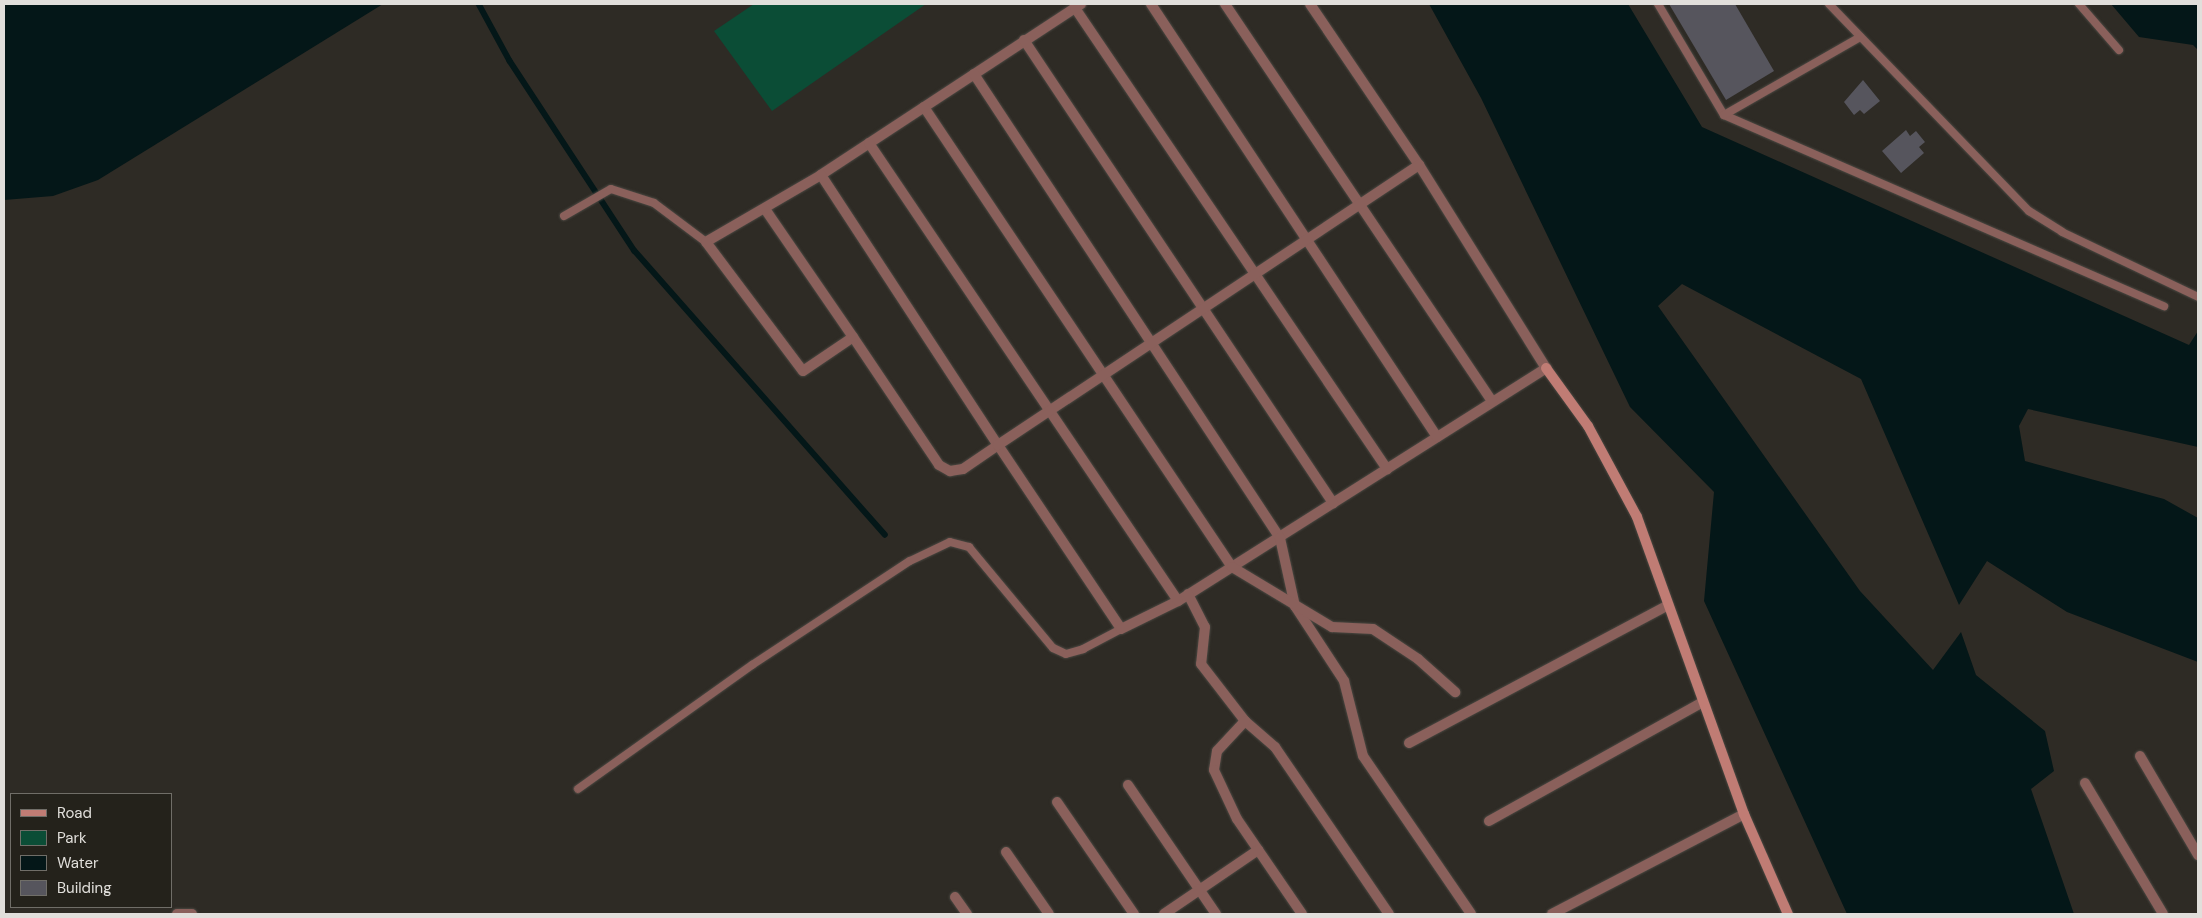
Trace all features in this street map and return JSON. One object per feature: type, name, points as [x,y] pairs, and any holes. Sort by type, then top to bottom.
[{"type":"street","points":[[1151,4],[1437,437]]},
{"type":"street","points":[[1225,4],[1492,402]]},
{"type":"street","points":[[1310,4],[1419,165],[1546,368],[1588,426],[1637,517],[1744,814],[1788,914]]},
{"type":"street","points":[[852,337],[803,371],[706,242],[821,175],[1078,6],[1387,469]]},
{"type":"street","points":[[1024,40],[1333,503]]},
{"type":"street","points":[[974,74],[1150,344],[1280,538],[1296,606],[1344,681],[1362,756],[1471,914]]},
{"type":"street","points":[[924,107],[1232,567],[1332,628],[1373,629],[1418,659],[1454,692]]},
{"type":"street","points":[[869,143],[1178,601]]},
{"type":"street","points":[[765,209],[939,465],[950,471],[963,469],[1419,165]]},
{"type":"street","points":[[821,175],[1121,629],[1178,601],[1546,368]]},
{"type":"street","points":[[1188,594],[1205,627],[1201,664],[1245,721],[1275,746],[1388,914]]},
{"type":"street","points":[[1409,743],[1668,605]]},
{"type":"street","points":[[1488,822],[1703,702]]},
{"type":"street","points":[[1245,721],[1217,751],[1214,770],[1258,850],[1302,914]]},
{"type":"street","points":[[2140,756],[2198,855]]},
{"type":"street","points":[[2085,784],[2163,914]]},
{"type":"street","points":[[1128,785],[1216,914]]},
{"type":"street","points":[[1057,802],[1134,914]]},
{"type":"street","points":[[1552,914],[1744,814]]},
{"type":"street","points":[[1164,914],[1258,850]]},
{"type":"street","points":[[1006,852],[1049,914]]},
{"type":"street","points":[[955,897],[967,914]]},
{"type":"street","points":[[177,914],[192,914]]},
{"type":"lane","points":[[1658,4],[1724,115],[2164,306]]},
{"type":"lane","points":[[1829,4],[2029,211],[2062,232],[2198,297]]},
{"type":"lane","points":[[2078,4],[2119,50]]},
{"type":"lane","points":[[1724,115],[1860,37]]},
{"type":"lane","points":[[564,216],[611,189],[654,203],[706,242]]},
{"type":"lane","points":[[578,789],[760,659],[910,561],[950,542],[969,547],[1053,648],[1066,654],[1083,650],[1121,629]]},
{"type":"green space","points":[[754,4],[926,4],[772,111],[714,31]]},
{"type":"water","points":[[4,4],[383,4],[98,180],[53,196],[4,200]]},
{"type":"water","points":[[1429,4],[1628,4],[1702,127],[2189,345],[2198,331],[2198,447],[2028,409],[2019,426],[2025,461],[2164,499],[2198,518],[2198,662],[2067,612],[1987,561],[1959,605],[1861,379],[1682,284],[1658,306],[1860,591],[1933,670],[1961,632],[1976,675],[2045,731],[2054,771],[2031,789],[2074,914],[1847,914],[1704,601],[1714,492],[1630,407],[1481,98]]},
{"type":"water","points":[[2111,4],[2198,4],[2198,50],[2193,45],[2139,37]]},
{"type":"building","points":[[1669,4],[1735,4],[1774,71],[1726,100]]},
{"type":"building","points":[[1863,80],[1880,101],[1864,114],[1860,110],[1854,115],[1844,102]]},
{"type":"building","points":[[1906,130],[1910,136],[1916,131],[1925,142],[1919,147],[1924,153],[1901,173],[1882,151]]},
{"type":"waterway","points":[[479,4],[510,61],[635,251],[885,535]]}]
